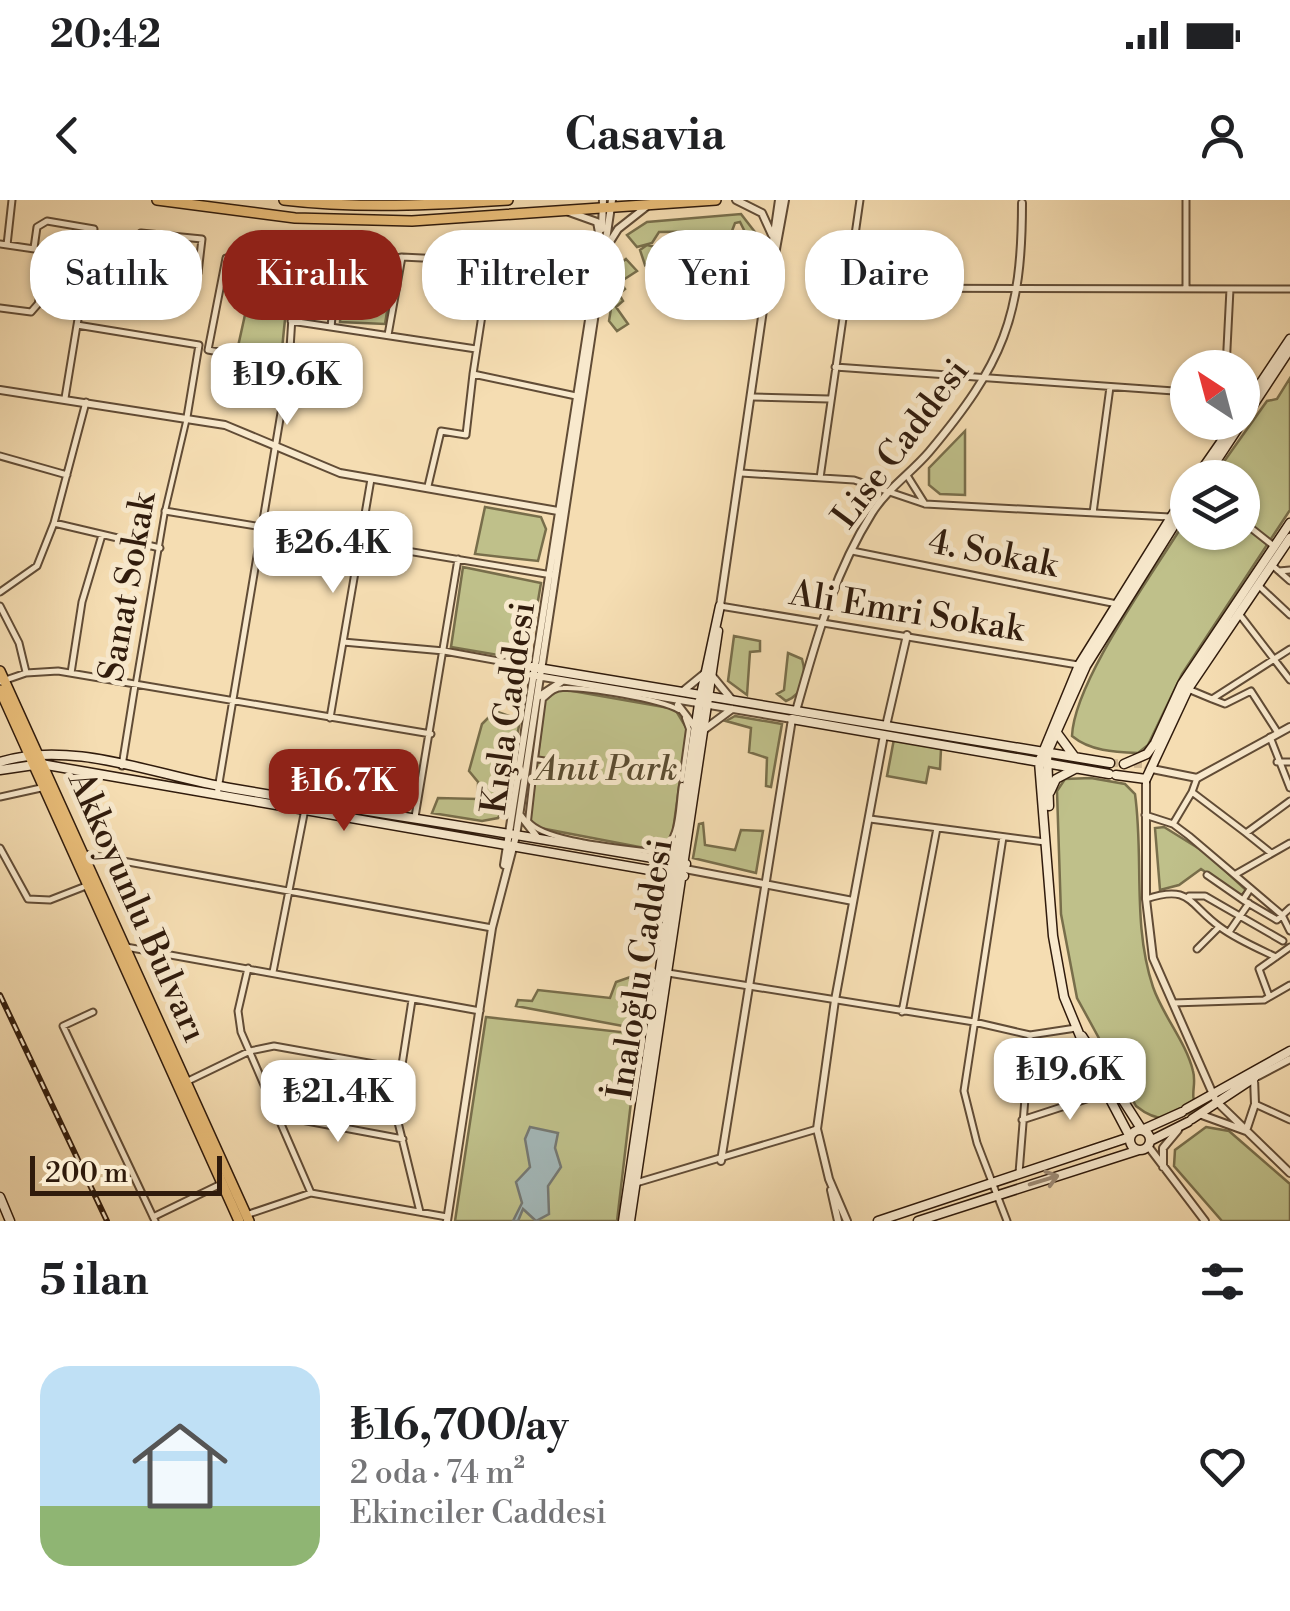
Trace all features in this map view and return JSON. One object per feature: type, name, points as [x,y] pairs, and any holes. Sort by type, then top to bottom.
[{"type":"main road","points":[[157,200],[295,218],[373,220],[568,212],[607,205],[716,200]]},
{"type":"main road","points":[[284,200],[332,206],[412,206],[508,200]]},
{"type":"main road","points":[[1260,385],[1290,338]]},
{"type":"main road","points":[[1260,387],[1290,349]]},
{"type":"main road","points":[[1210,460],[1226,440]]},
{"type":"main road","points":[[1124,764],[1148,754],[1182,684],[1290,523]]},
{"type":"main road","points":[[1048,824],[1043,758],[1082,666],[1170,530]]},
{"type":"main road","points":[[1056,734],[1077,763],[1146,779],[1188,689],[1258,586],[1276,568],[1290,538]]},
{"type":"main road","points":[[701,730],[720,606]]},
{"type":"main road","points":[[1082,666],[1043,758],[1049,796],[1048,842],[1057,967],[1076,1028],[1131,1146],[1145,1146]]},
{"type":"main road","points":[[536,671],[682,690],[704,700],[1043,758],[1110,763]]},
{"type":"main road","name":"Akkoyunlu Bulvarı","points":[[1,681],[36,764],[84,854],[244,1219]]},
{"type":"main road","name":"İnaloğlu Caddesi","points":[[626,1221],[672,875],[701,730]]},
{"type":"main road","name":"İnaloğlu Caddesi","points":[[626,1221],[636,1184],[685,870],[701,730]]},
{"type":"main road","points":[[0,762],[32,753],[122,766],[305,809],[510,839],[672,875],[685,870]]},
{"type":"main road","points":[[1049,796],[1056,779],[1077,763]]},
{"type":"main road","points":[[0,770],[36,764],[490,832],[510,839],[542,840],[675,862],[685,870]]},
{"type":"main road","name":"Akkoyunlu Bulvarı","points":[[36,764],[41,788],[222,1184],[244,1219]]},
{"type":"main road","points":[[1076,1028],[1142,1130],[1145,1146]]},
{"type":"main road","points":[[918,1221],[1145,1146],[1179,1129],[1214,1097],[1290,1051]]},
{"type":"main road","points":[[878,1221],[1130,1137],[1254,1078]]},
{"type":"main road","points":[[1108,1143],[1117,1136],[1121,1122]]},
{"type":"main road","points":[[0,1197],[10,1221]]},
{"type":"street","points":[[12,200],[4,245],[30,248]]},
{"type":"street","points":[[736,200],[762,213],[768,230]]},
{"type":"street","points":[[775,230],[782,200]]},
{"type":"street","points":[[778,230],[782,200]]},
{"type":"street","points":[[856,230],[860,200]]},
{"type":"street","points":[[1186,200],[1186,288]]},
{"type":"street","name":"Lise Caddesi","points":[[721,1161],[794,715],[820,623],[852,552],[886,493],[908,476],[960,415],[1008,333],[1018,288],[1022,201]]},
{"type":"street","points":[[602,230],[607,205]]},
{"type":"street","name":"Kışla Caddesi","points":[[606,230],[607,205]]},
{"type":"street","points":[[618,230],[648,206]]},
{"type":"street","points":[[568,212],[592,219],[602,230]]},
{"type":"street","points":[[37,230],[47,220],[94,230]]},
{"type":"street","points":[[141,233],[202,240],[198,273],[136,264],[141,233]]},
{"type":"street","points":[[402,256],[422,258]]},
{"type":"street","points":[[222,278],[208,350],[289,365]]},
{"type":"street","points":[[964,288],[1290,289]]},
{"type":"street","points":[[1227,350],[1230,289]]},
{"type":"street","points":[[0,308],[30,312]]},
{"type":"street","points":[[66,398],[78,320]]},
{"type":"street","points":[[332,320],[332,326]]},
{"type":"street","points":[[388,335],[391,320]]},
{"type":"street","points":[[428,486],[441,431],[466,435],[481,320]]},
{"type":"street","points":[[473,374],[581,397],[591,320]]},
{"type":"street","name":"Kışla Caddesi","points":[[492,928],[537,698],[536,671],[593,320]]},
{"type":"street","points":[[720,606],[764,320]]},
{"type":"street","points":[[820,478],[842,320]]},
{"type":"street","points":[[218,791],[273,442],[289,365],[291,321],[476,349]]},
{"type":"street","points":[[77,325],[199,345],[187,417]]},
{"type":"street","points":[[835,366],[1170,391]]},
{"type":"street","points":[[1093,513],[1110,388]]},
{"type":"street","points":[[0,390],[187,417],[273,442],[340,473],[562,512]]},
{"type":"street","points":[[752,398],[830,399]]},
{"type":"street","points":[[0,592],[37,566],[54,523],[86,402]]},
{"type":"street","name":"Sanat Sokak","points":[[122,766],[164,512],[187,417]]},
{"type":"street","points":[[0,456],[66,474]]},
{"type":"street","points":[[741,473],[854,480],[925,504],[1170,518]]},
{"type":"street","points":[[908,476],[925,504]]},
{"type":"street","points":[[330,718],[370,479]]},
{"type":"street","points":[[164,512],[551,575]]},
{"type":"street","points":[[54,523],[160,548]]},
{"type":"street","points":[[71,673],[82,602],[102,535]]},
{"type":"street","points":[[1260,535],[1275,547]]},
{"type":"street","name":"4. Sokak","points":[[852,552],[1120,604]]},
{"type":"street","points":[[414,820],[458,558]]},
{"type":"street","points":[[1276,568],[1290,570]]},
{"type":"street","points":[[1276,568],[1290,581]]},
{"type":"street","points":[[1258,586],[1290,615]]},
{"type":"street","points":[[0,606],[19,642],[26,673]]},
{"type":"street","name":"Ali Emri Sokak","points":[[720,606],[1082,666]]},
{"type":"street","points":[[1239,614],[1290,680]]},
{"type":"street","points":[[838,1221],[816,1129],[853,901],[907,635]]},
{"type":"street","points":[[343,642],[444,651],[536,671],[563,681],[672,702],[704,700]]},
{"type":"street","points":[[1212,699],[1290,649]]},
{"type":"street","points":[[490,832],[515,812],[536,671]]},
{"type":"street","points":[[1,681],[26,673],[71,673],[430,734]]},
{"type":"street","points":[[672,702],[687,712],[701,730],[733,704],[710,674],[682,690]]},
{"type":"street","points":[[537,698],[563,681]]},
{"type":"street","points":[[559,688],[679,710],[689,729],[674,838],[658,854],[542,832],[528,821],[534,758],[542,699],[559,688]]},
{"type":"street","points":[[1188,689],[1225,704],[1251,691],[1274,735],[1277,762],[1290,788]]},
{"type":"street","points":[[1152,770],[1197,778],[1290,727]]},
{"type":"street","points":[[534,758],[586,767]]},
{"type":"street","points":[[1277,762],[1290,762]]},
{"type":"street","points":[[1173,824],[1197,778]]},
{"type":"street","points":[[1146,779],[1146,899],[1153,958],[1214,1097],[1290,1172]]},
{"type":"street","points":[[0,797],[41,788]]},
{"type":"street","points":[[1192,792],[1272,854]]},
{"type":"street","points":[[1246,832],[1290,801]]},
{"type":"street","points":[[273,972],[305,809]]},
{"type":"street","points":[[515,812],[542,840]]},
{"type":"street","points":[[1145,815],[1173,824],[1236,874],[1282,915],[1290,931]]},
{"type":"street","points":[[870,818],[1048,842]]},
{"type":"street","points":[[902,1012],[937,828]]},
{"type":"street","points":[[1003,837],[964,1090],[991,1183],[1007,1221]]},
{"type":"street","points":[[1236,874],[1290,843]]},
{"type":"street","points":[[656,859],[678,844]]},
{"type":"street","points":[[0,848],[28,899],[50,900],[86,886]]},
{"type":"street","points":[[84,854],[492,928],[448,1219],[311,1193],[244,1219]]},
{"type":"street","points":[[685,870],[853,901]]},
{"type":"street","points":[[1207,874],[1278,920],[1290,908]]},
{"type":"street","points":[[1229,932],[1250,889]]},
{"type":"street","points":[[1146,899],[1168,892],[1205,896],[1283,942]]},
{"type":"street","points":[[1188,896],[1219,926],[1276,957]]},
{"type":"street","points":[[1197,949],[1219,926]]},
{"type":"street","points":[[126,947],[480,1011]]},
{"type":"street","points":[[1269,996],[1259,969],[1290,948]]},
{"type":"street","points":[[248,968],[238,1011],[250,1051],[311,1193]]},
{"type":"street","points":[[668,973],[974,1022],[1030,1036],[1076,1028]]},
{"type":"street","points":[[1170,1003],[1269,996],[1290,985]]},
{"type":"street","points":[[412,1000],[395,1110],[420,1212]]},
{"type":"street","points":[[93,1012],[63,1026],[154,1219],[222,1184]]},
{"type":"street","points":[[1019,1173],[1030,1036]]},
{"type":"street","points":[[186,1082],[250,1051],[274,1046],[402,1068]]},
{"type":"street","points":[[1246,1131],[1255,1104],[1254,1078],[1290,1059]]},
{"type":"street","points":[[1026,1079],[1092,1065]]},
{"type":"street","points":[[1022,1120],[1106,1092]]},
{"type":"street","points":[[1255,1104],[1290,1120]]},
{"type":"street","points":[[280,1116],[404,1139]]},
{"type":"street","points":[[1193,1118],[1246,1131]]},
{"type":"street","points":[[636,1184],[816,1129]]},
{"type":"street","points":[[1163,1169],[1163,1148],[1179,1129]]},
{"type":"street","points":[[1145,1146],[1197,1217],[1205,1221]]},
{"type":"street","points":[[829,1179],[847,1221]]},
{"type":"green space","points":[[741,214],[753,230],[744,230],[740,222],[732,230],[645,230],[645,245],[637,247],[627,235],[647,222]]},
{"type":"green space","points":[[625,260],[637,271],[625,279]]},
{"type":"green space","points":[[244,320],[285,320],[281,359],[237,351]]},
{"type":"green space","points":[[340,320],[386,320],[385,324]]},
{"type":"green space","points":[[625,320],[628,324],[617,331],[609,321]]},
{"type":"green space","points":[[1290,378],[1290,510],[1182,674],[1148,745],[1138,753],[1129,753],[1103,750],[1079,741],[1072,736],[1087,685],[1119,625],[1170,545],[1170,550],[1260,550],[1260,460],[1225,460],[1239,440],[1260,440],[1260,411],[1267,401],[1277,399]]},
{"type":"green space","points":[[965,431],[965,495],[940,494],[929,485],[929,468]]},
{"type":"green space","points":[[485,507],[541,517],[546,529],[538,561],[475,554]]},
{"type":"green space","points":[[463,567],[541,583],[528,660],[451,647]]},
{"type":"green space","points":[[734,636],[760,641],[760,651],[750,652],[747,695],[728,681]]},
{"type":"green space","points":[[788,653],[802,659],[804,672],[800,689],[786,701],[777,694],[784,690]]},
{"type":"green space","name":"Anıt Park","points":[[561,689],[675,709],[687,729],[672,838],[666,847],[655,850],[535,827],[530,820],[545,698]]},
{"type":"green space","points":[[495,711],[520,720],[504,808],[498,818],[482,821],[432,813],[438,798],[478,799],[478,782],[469,771],[482,724]]},
{"type":"green space","points":[[735,716],[782,724],[771,787],[766,786],[767,758],[749,752],[751,728],[726,721]]},
{"type":"green space","points":[[894,739],[941,749],[940,769],[929,767],[926,783],[887,776]]},
{"type":"green space","points":[[1091,778],[1125,784],[1135,794],[1140,915],[1147,963],[1157,998],[1190,1060],[1194,1076],[1197,1108],[1182,1116],[1159,1118],[1136,1106],[1077,998],[1061,914],[1057,791],[1065,779]]},
{"type":"green space","points":[[703,823],[705,845],[735,850],[741,830],[763,831],[756,873],[693,858],[699,824]]},
{"type":"green space","points":[[1164,827],[1206,853],[1246,890],[1241,896],[1201,869],[1179,885],[1160,890],[1155,828]]},
{"type":"green space","points":[[642,973],[649,978],[639,1029],[516,1006],[518,1000],[532,1001],[538,990],[610,998],[616,982]]},
{"type":"green space","points":[[486,1017],[639,1034],[617,1221],[455,1221]]},
{"type":"green space","points":[[1206,1127],[1229,1131],[1290,1184],[1290,1221],[1222,1221],[1174,1166],[1175,1150]]},
{"type":"shaded area","points":[[530,1127],[558,1133],[555,1148],[561,1167],[548,1186],[549,1214],[536,1221],[523,1209],[518,1221],[513,1221],[522,1203],[516,1182],[530,1167],[525,1139]]},
{"type":"tunnel","points":[[1110,763],[1144,764],[1152,769]]},
{"type":"railway","points":[[0,995],[107,1221]]}]
